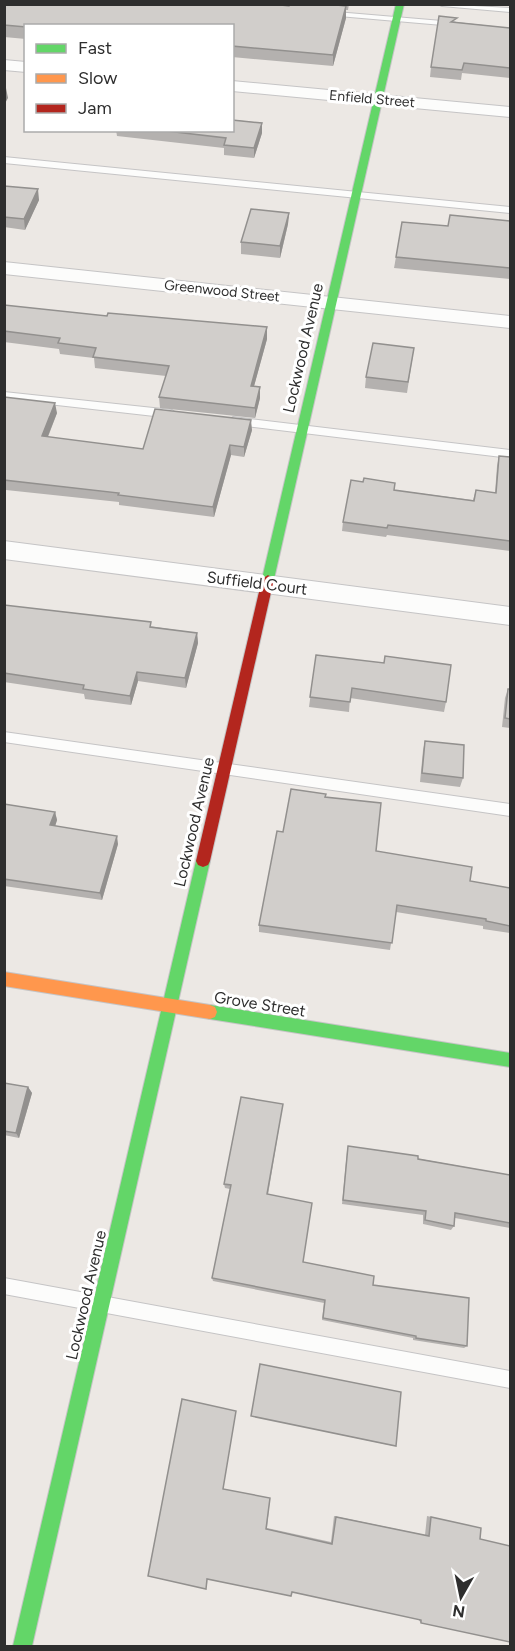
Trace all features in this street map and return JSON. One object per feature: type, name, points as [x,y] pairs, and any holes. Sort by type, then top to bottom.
[{"type":"street","name":"Lockwood Avenue","points":[[22,1647],[398,11]]},
{"type":"street","points":[[4,65],[24,67]]},
{"type":"street","name":"Enfield Street","points":[[234,86],[510,112]]},
{"type":"street","name":"Greenwood Street","points":[[4,268],[510,322]]},
{"type":"street","name":"Suffield Court","points":[[4,550],[510,616]]},
{"type":"street","name":"Grove Street","points":[[4,979],[510,1060]]},
{"type":"lane","points":[[442,4],[510,10]]},
{"type":"lane","points":[[313,12],[398,11],[465,25]]},
{"type":"lane","points":[[4,160],[510,210]]},
{"type":"lane","points":[[4,395],[183,416]]},
{"type":"lane","points":[[218,420],[510,454]]},
{"type":"lane","points":[[4,737],[510,810]]},
{"type":"lane","points":[[4,1286],[510,1380]]},
{"type":"building","points":[[4,4],[272,4],[289,6],[290,4],[327,4],[346,6],[333,55],[234,46],[234,24],[24,24],[24,27],[4,25]]},
{"type":"building","points":[[439,16],[457,18],[451,22],[510,28],[510,68],[464,63],[462,70],[431,67]]},
{"type":"building","points":[[234,120],[262,123],[254,148],[224,145],[226,138],[175,132],[234,132]]},
{"type":"building","points":[[4,186],[38,189],[24,219],[4,217]]},
{"type":"building","points":[[251,209],[289,213],[280,246],[241,242]]},
{"type":"building","points":[[450,215],[510,221],[510,268],[396,257],[402,222],[448,226]]},
{"type":"building","points":[[4,305],[107,316],[108,313],[267,327],[251,386],[260,387],[255,408],[159,397],[169,366],[93,357],[96,348],[58,343],[60,338],[4,331]]},
{"type":"building","points":[[373,343],[414,348],[408,382],[366,377]]},
{"type":"building","points":[[4,397],[55,403],[42,436],[143,449],[155,409],[251,420],[244,447],[230,445],[213,507],[118,495],[119,493],[4,480]]},
{"type":"building","points":[[499,456],[510,457],[510,541],[388,525],[387,528],[343,522],[351,480],[363,482],[364,478],[395,483],[394,490],[474,501],[476,490],[496,493]]},
{"type":"building","points":[[4,605],[151,622],[150,627],[197,633],[185,678],[137,672],[130,696],[83,689],[84,685],[4,673]]},
{"type":"building","points":[[316,655],[384,663],[385,656],[451,665],[446,702],[352,688],[350,702],[310,697]]},
{"type":"building","points":[[508,689],[510,689],[510,719],[505,718]]},
{"type":"building","points":[[425,741],[464,745],[463,778],[422,773]]},
{"type":"building","points":[[291,789],[326,794],[325,797],[381,803],[376,851],[472,867],[470,881],[510,888],[510,926],[486,921],[486,919],[397,905],[392,943],[259,925],[277,831],[283,832]]},
{"type":"building","points":[[4,804],[55,812],[50,825],[117,836],[100,893],[4,879]]},
{"type":"building","points":[[4,1083],[28,1087],[16,1133],[4,1131]]},
{"type":"building","points":[[241,1097],[283,1104],[267,1194],[312,1203],[303,1262],[374,1276],[373,1285],[469,1298],[467,1346],[416,1338],[416,1336],[323,1318],[325,1300],[212,1278],[231,1185],[224,1184]]},
{"type":"building","points":[[348,1146],[418,1156],[418,1159],[510,1175],[510,1223],[455,1213],[454,1226],[425,1220],[426,1211],[343,1200]]},
{"type":"building","points":[[260,1364],[401,1392],[396,1446],[251,1416]]},
{"type":"building","points":[[182,1399],[236,1411],[223,1489],[270,1498],[266,1529],[332,1544],[336,1517],[429,1536],[431,1517],[481,1528],[480,1539],[510,1546],[510,1642],[292,1592],[291,1596],[207,1579],[206,1589],[148,1576]]},
{"type":"traffic: fast","points":[[268,579],[400,4]]},
{"type":"traffic: fast","points":[[22,1646],[203,861]]},
{"type":"traffic: fast","points":[[210,1012],[510,1060]]},
{"type":"traffic: slow","points":[[4,979],[210,1012]]},
{"type":"traffic: jam","points":[[203,861],[268,579]]}]
